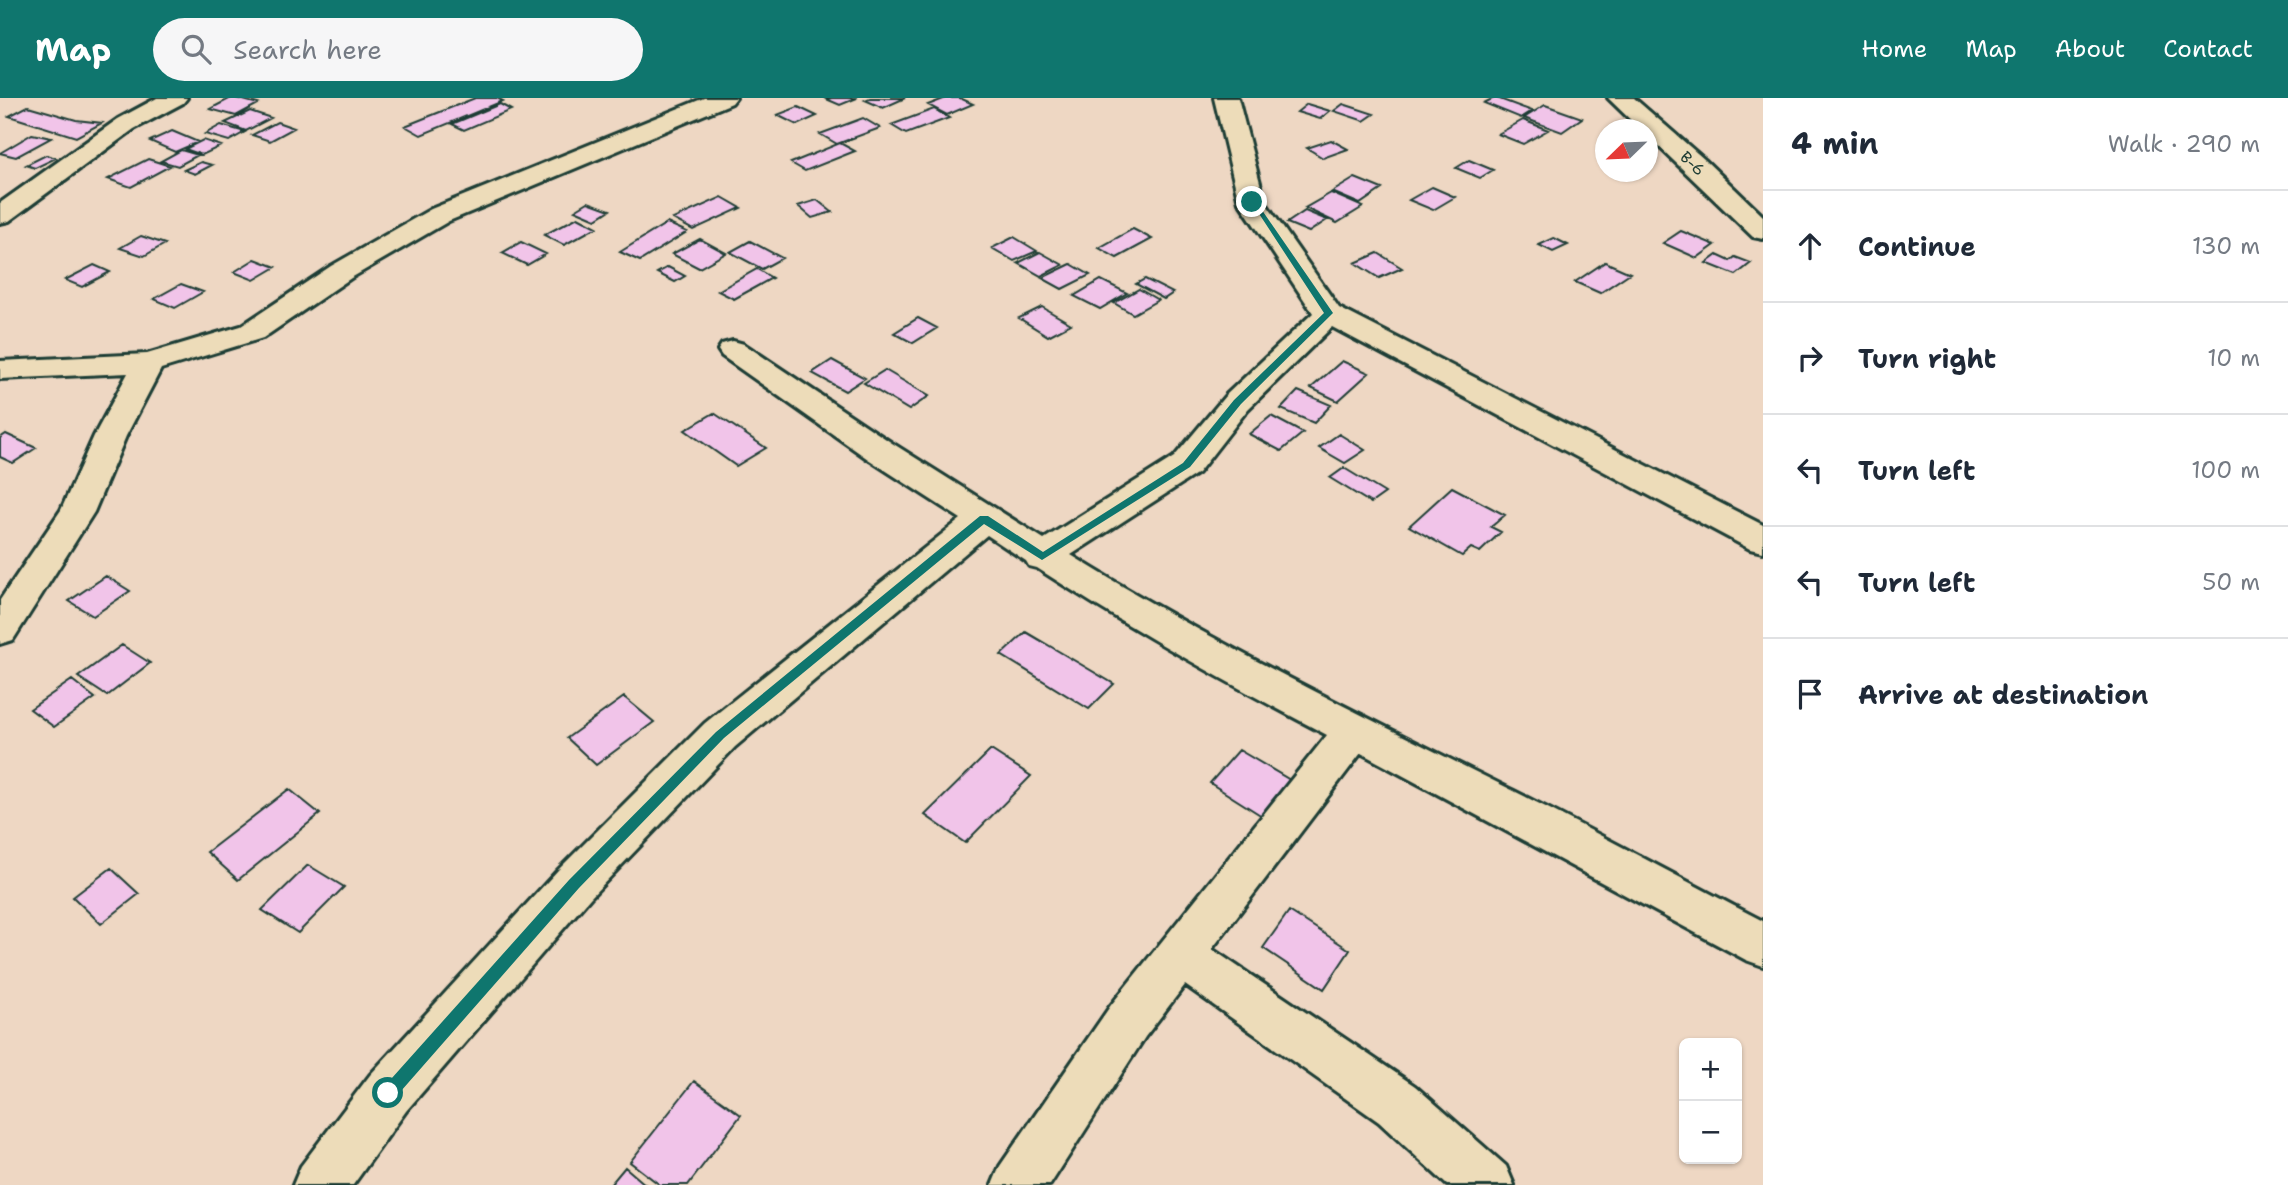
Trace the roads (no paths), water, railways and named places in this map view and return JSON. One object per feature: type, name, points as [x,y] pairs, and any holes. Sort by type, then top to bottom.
[{"type":"street","points":[[0,215],[126,124],[175,98]]},
{"type":"street","points":[[0,370],[149,363],[252,332],[341,272],[440,215],[724,98]]},
{"type":"street","points":[[1226,98],[1252,202],[1329,313],[1763,540]]},
{"type":"street","name":"B-6","points":[[1620,98],[1696,164],[1763,231]]},
{"type":"street","points":[[1042,557],[1186,465],[1237,402],[1329,313]]},
{"type":"street","points":[[733,350],[1042,557],[1202,651],[1353,732],[1503,806],[1763,945]]},
{"type":"street","points":[[0,630],[77,512],[110,436],[149,363]]},
{"type":"street","points":[[320,1185],[388,1093],[574,884],[720,735],[984,519]]},
{"type":"street","points":[[1018,1185],[1128,1021],[1353,732]]},
{"type":"street","points":[[1180,954],[1397,1104],[1487,1185]]}]
